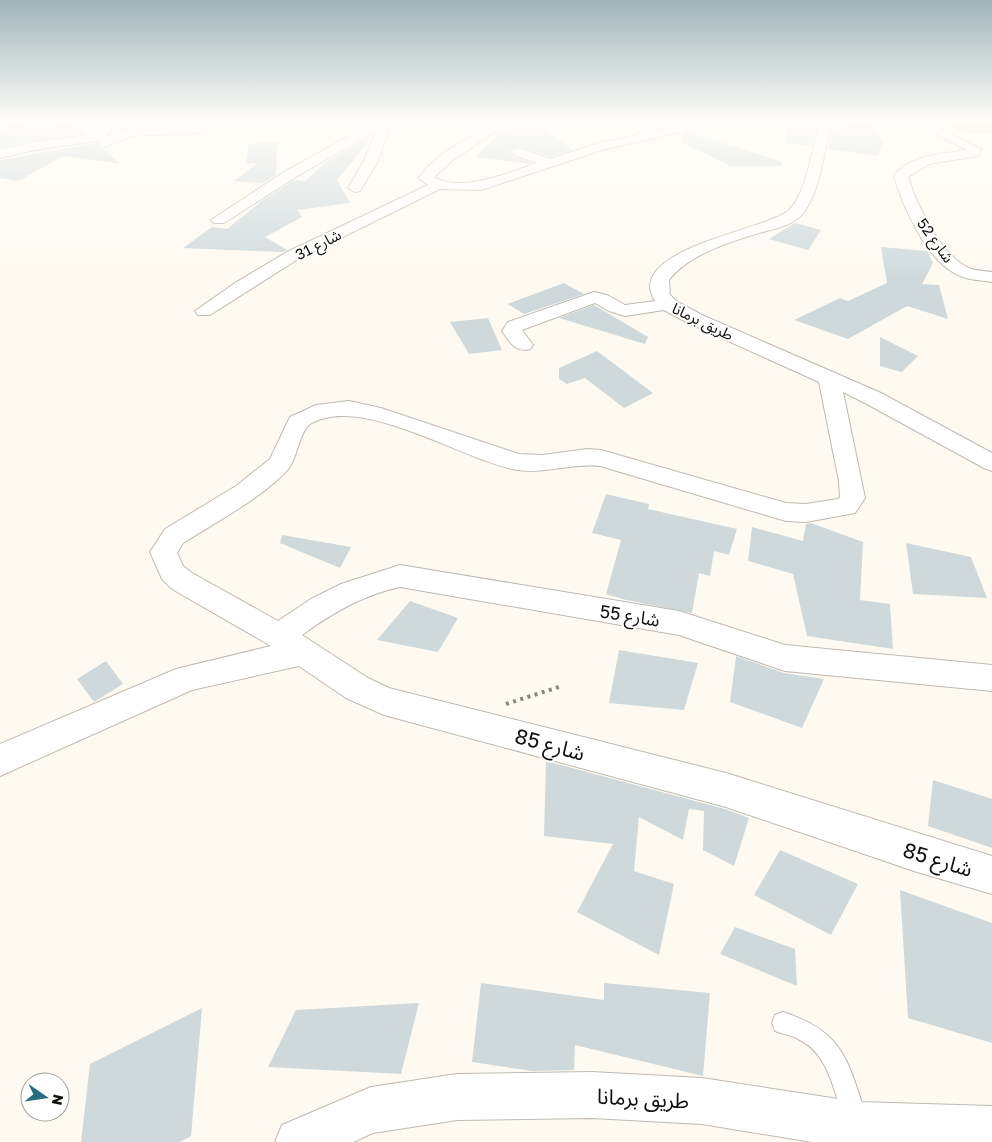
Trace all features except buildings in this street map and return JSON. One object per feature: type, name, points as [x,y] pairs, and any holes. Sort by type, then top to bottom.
[{"type":"street","points":[[219,220],[292,173]]},
{"type":"street","points":[[355,188],[364,173]]},
{"type":"street","points":[[428,173],[426,178],[438,185],[461,188],[481,186],[521,173]]},
{"type":"street","name":"طريق برمانا","points":[[813,173],[797,212],[785,220],[746,232],[674,263],[665,270],[657,284],[660,294],[667,304],[695,319],[829,378],[925,424],[992,463]]},
{"type":"street","name":"شارع 52","points":[[903,173],[901,176],[904,187],[919,218],[943,255],[956,267],[968,273],[992,277]]},
{"type":"street","name":"شارع 31","points":[[204,312],[250,280],[306,249],[387,212],[438,185]]},
{"type":"street","points":[[523,345],[512,331],[515,326],[594,297],[602,298],[615,307],[625,310],[667,304]]},
{"type":"street","name":"شارع 85","points":[[829,378],[851,481],[853,498],[846,507],[806,513],[786,512],[601,458],[587,457],[543,463],[517,462],[381,415],[349,408],[336,408],[316,412],[298,422],[280,463],[245,492],[174,536],[164,552],[172,572],[182,581],[291,644],[357,688],[384,701],[726,790],[917,853],[992,875]]},
{"type":"street","name":"شارع 55","points":[[291,644],[343,594],[378,580],[400,576],[680,623],[785,658],[992,678]]},
{"type":"street","points":[[0,760],[187,678],[291,644]]},
{"type":"street","name":"طريق برمانا","points":[[299,1142],[371,1110],[457,1097],[592,1095],[702,1101],[858,1126],[992,1130]]},
{"type":"lane","points":[[783,1023],[808,1032],[821,1042],[837,1066],[858,1126]]}]
